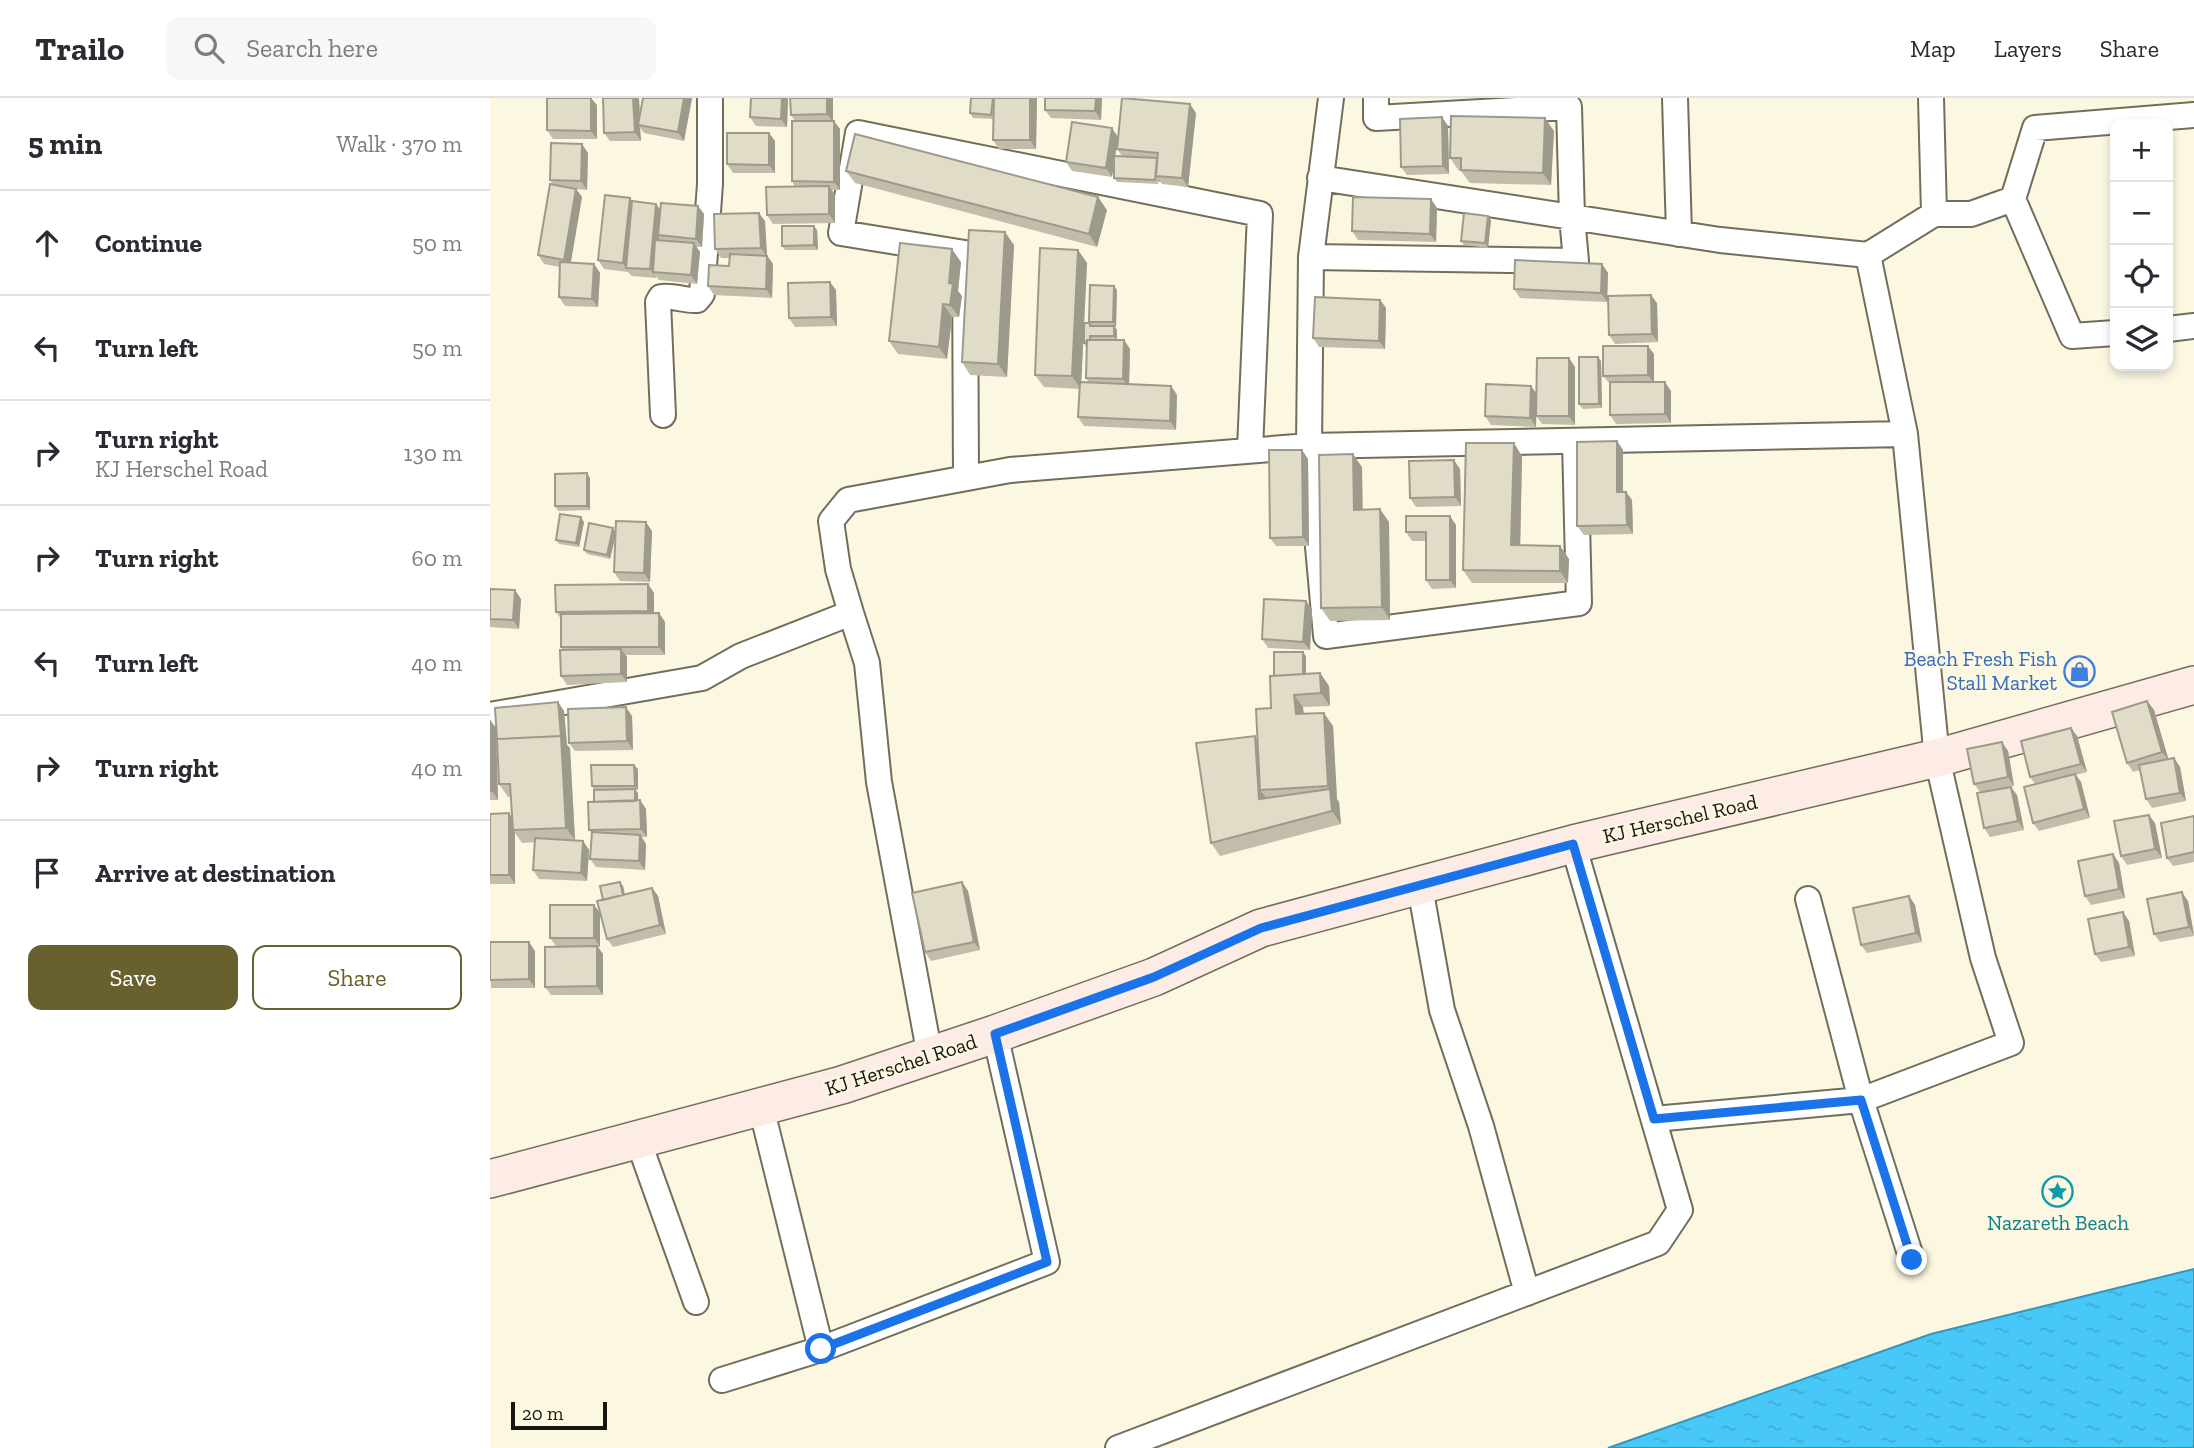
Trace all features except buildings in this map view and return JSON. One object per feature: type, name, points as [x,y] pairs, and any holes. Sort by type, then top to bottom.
[{"type":"main road","name":"KJ Herschel Road","points":[[490,1179],[842,1085],[1154,977],[1261,928],[1573,844],[1937,758],[2194,685]]},
{"type":"street","points":[[663,415],[658,302],[661,297],[666,296],[697,300],[702,294],[710,184],[710,98]]},
{"type":"street","points":[[1331,98],[1311,257],[1309,446],[1326,636],[1579,603],[1575,441]]},
{"type":"street","points":[[1311,257],[1576,261],[1568,103],[1377,118],[1376,98]]},
{"type":"street","points":[[1675,98],[1679,234]]},
{"type":"street","points":[[1931,98],[1934,214]]},
{"type":"street","points":[[2110,333],[2072,336],[2013,199],[2035,128],[2194,115]]},
{"type":"street","points":[[966,478],[965,253],[841,233],[858,133],[1261,214],[1250,450]]},
{"type":"street","points":[[1320,178],[1679,234],[1868,255],[1934,214],[1971,214],[2013,199]]},
{"type":"street","points":[[1654,1119],[1861,1100],[2011,1043],[1983,958],[1937,758],[1905,434],[1868,255]]},
{"type":"street","points":[[2173,328],[2194,327]]},
{"type":"street","points":[[930,1056],[879,782],[867,663],[838,569],[831,521],[848,500],[1010,470],[1309,446],[1905,434]]},
{"type":"street","points":[[490,715],[702,678],[741,656],[851,613]]},
{"type":"street","points":[[1118,1448],[1658,1243],[1680,1210],[1573,844]]},
{"type":"street","points":[[1420,887],[1442,1010],[1481,1126],[1527,1293]]},
{"type":"street","points":[[1808,899],[1861,1100],[1912,1260]]},
{"type":"street","points":[[722,1380],[821,1349],[1047,1262],[995,1034]]},
{"type":"street","points":[[761,1107],[821,1349]]},
{"type":"street","points":[[638,1140],[696,1302]]},
{"type":"water","points":[[2194,1269],[2194,1448],[1608,1448],[1931,1334]]},
{"type":"place","name":"Beach Fresh Fish Stall Market","points":[[2080,671]]},
{"type":"place","name":"Nazareth Beach","points":[[2058,1191]]},
{"type":"route","points":[[821,1349],[1047,1262],[995,1034],[1154,977],[1261,928],[1573,844],[1654,1119],[1861,1100],[1912,1260]]}]
